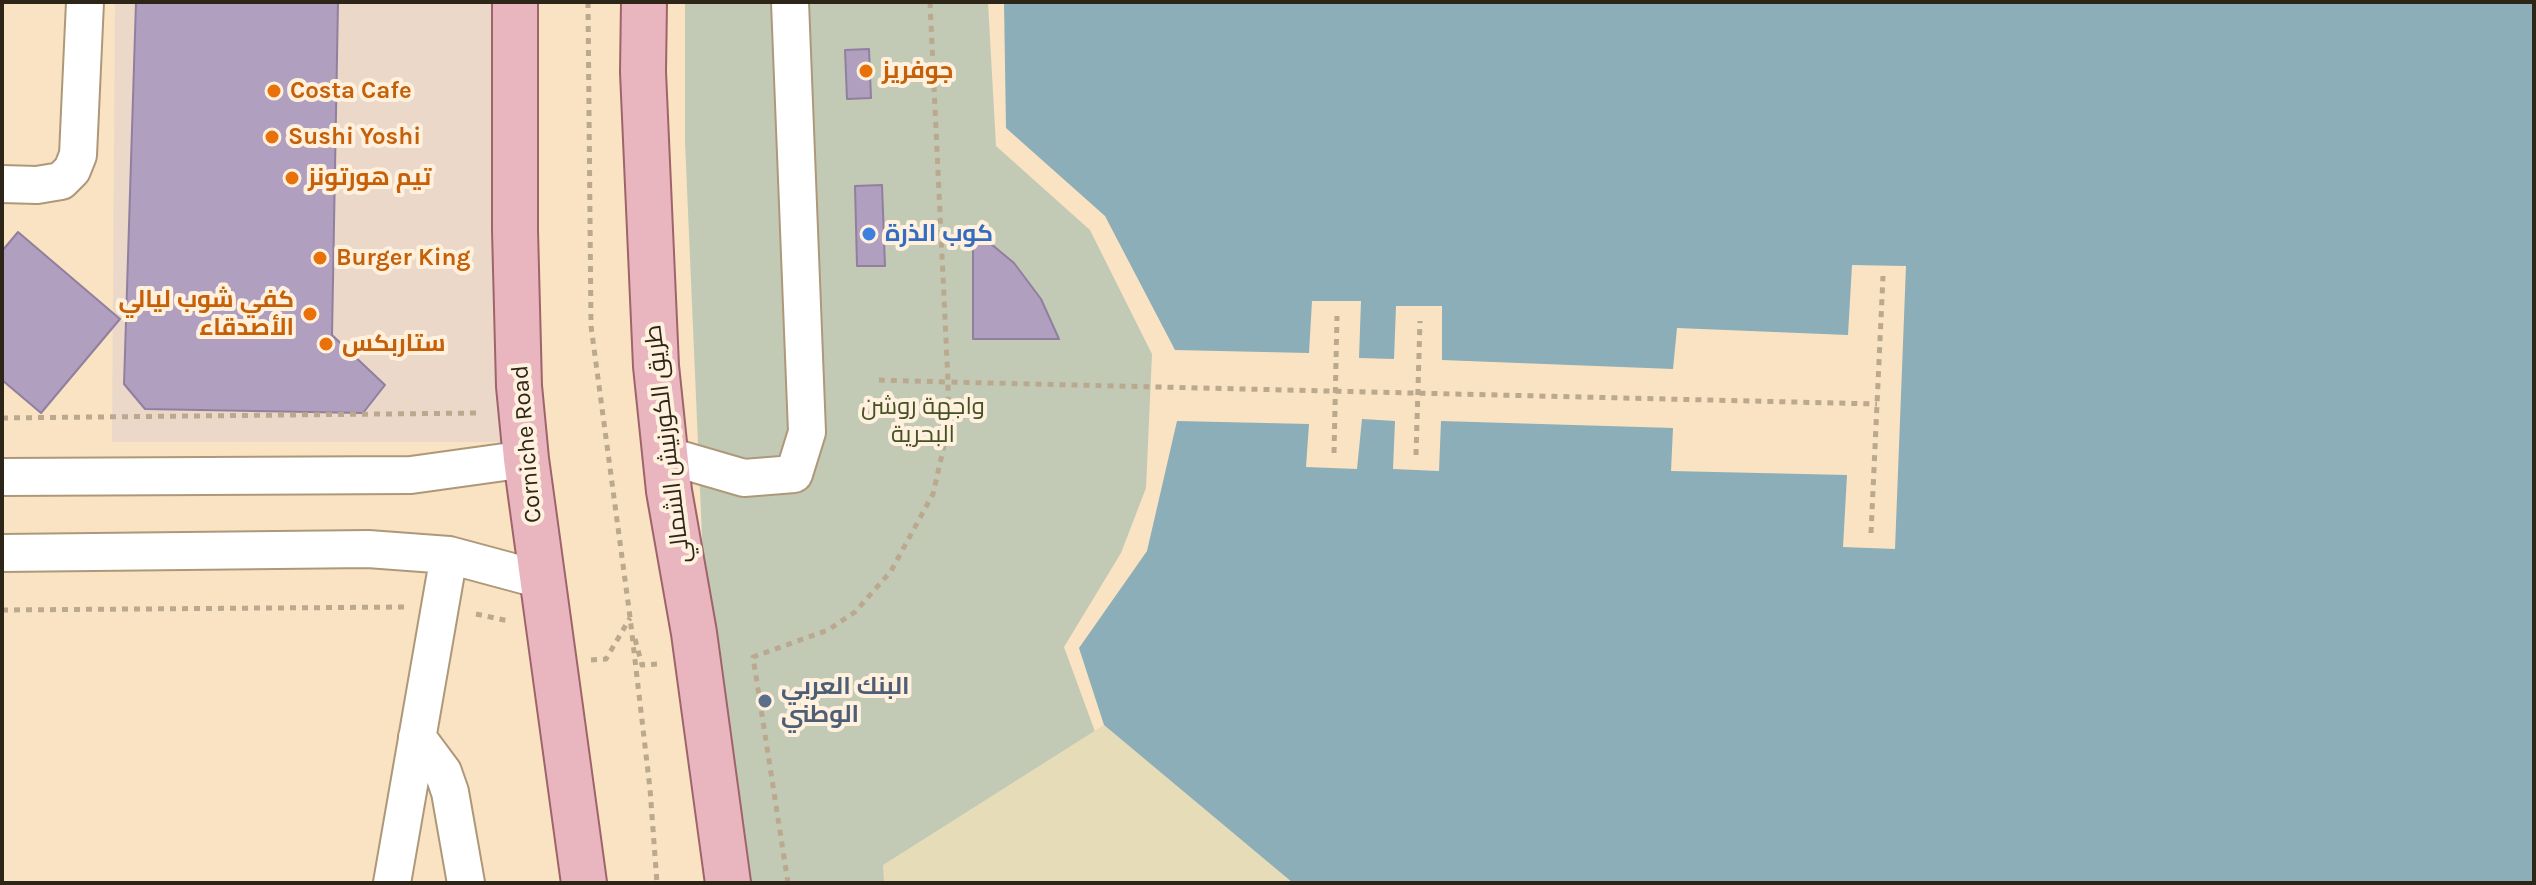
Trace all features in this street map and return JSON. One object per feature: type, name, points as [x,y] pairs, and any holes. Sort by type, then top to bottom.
[{"type":"main road","name":"Corniche Road","points":[[515,2],[515,230],[522,412],[584,883]]},
{"type":"main road","name":"طريق الكورنيش الشمالي","points":[[648,6],[643,72],[656,366],[665,455],[694,633],[728,883]]},
{"type":"street","points":[[2,184],[37,185],[61,181],[72,170],[78,155],[85,2]]},
{"type":"street","points":[[665,455],[744,478],[794,474],[807,432],[790,2]]},
{"type":"street","points":[[2,477],[411,475],[526,459]]},
{"type":"street","points":[[2,553],[368,549],[449,555],[542,580]]},
{"type":"street","points":[[392,883],[449,555]]},
{"type":"street","points":[[417,737],[443,772],[450,792],[466,883]]},
{"type":"path","points":[[588,2],[591,326],[630,617],[650,789],[657,883]]},
{"type":"path","points":[[788,883],[753,657],[828,630],[855,612],[891,571],[933,494],[948,428],[930,2]]},
{"type":"path","points":[[1871,533],[1883,276]]},
{"type":"path","points":[[1334,453],[1337,316]]},
{"type":"path","points":[[1416,455],[1420,321]]},
{"type":"path","points":[[875,380],[1877,404]]},
{"type":"path","points":[[2,418],[522,412]]},
{"type":"path","points":[[2,610],[440,606]]},
{"type":"shaded area","points":[[115,2],[493,2],[502,442],[112,442]]},
{"type":"green space","name":"واجهة روشن البحرية","points":[[685,2],[988,2],[996,146],[1090,230],[1152,354],[1146,488],[1121,553],[1064,647],[1097,737],[1270,883],[750,883],[703,559],[685,142]]},
{"type":"sand","points":[[1104,725],[1293,883],[884,883],[883,865]]},
{"type":"water","points":[[1004,2],[2534,2],[2534,883],[1293,883],[1104,725],[1079,648],[1147,551],[1177,421],[1309,424],[1306,467],[1357,469],[1362,419],[1395,421],[1393,469],[1439,471],[1441,421],[1673,428],[1671,471],[1847,475],[1843,547],[1895,549],[1906,266],[1852,265],[1848,335],[1677,328],[1673,369],[1442,360],[1442,306],[1396,306],[1394,359],[1359,358],[1361,301],[1312,301],[1309,353],[1175,350],[1105,216],[1006,128]]},
{"type":"building","points":[[136,2],[338,2],[332,335],[385,385],[363,413],[145,409],[124,384]]},
{"type":"building","points":[[869,49],[871,98],[847,99],[845,50]]},
{"type":"building","points":[[882,185],[885,266],[857,266],[855,186]]},
{"type":"building","points":[[973,229],[1014,263],[1041,299],[1059,339],[973,339]]},
{"type":"building","points":[[18,232],[120,319],[41,413],[2,380],[2,251]]},
{"type":"place","name":"جوفريز","points":[[866,71]]},
{"type":"place","name":"Costa Cafe","points":[[274,91]]},
{"type":"place","name":"Sushi Yoshi","points":[[272,137]]},
{"type":"place","name":"تيم هورتونز","points":[[292,178]]},
{"type":"place","name":"كوب الذرة","points":[[869,234]]},
{"type":"place","name":"Burger King","points":[[320,258]]},
{"type":"place","name":"كفي شوب ليالي الأصدقاء","points":[[310,314]]},
{"type":"place","name":"ستاربكس","points":[[326,344]]},
{"type":"place","name":"البنك العربي الوطني","points":[[765,701]]}]
